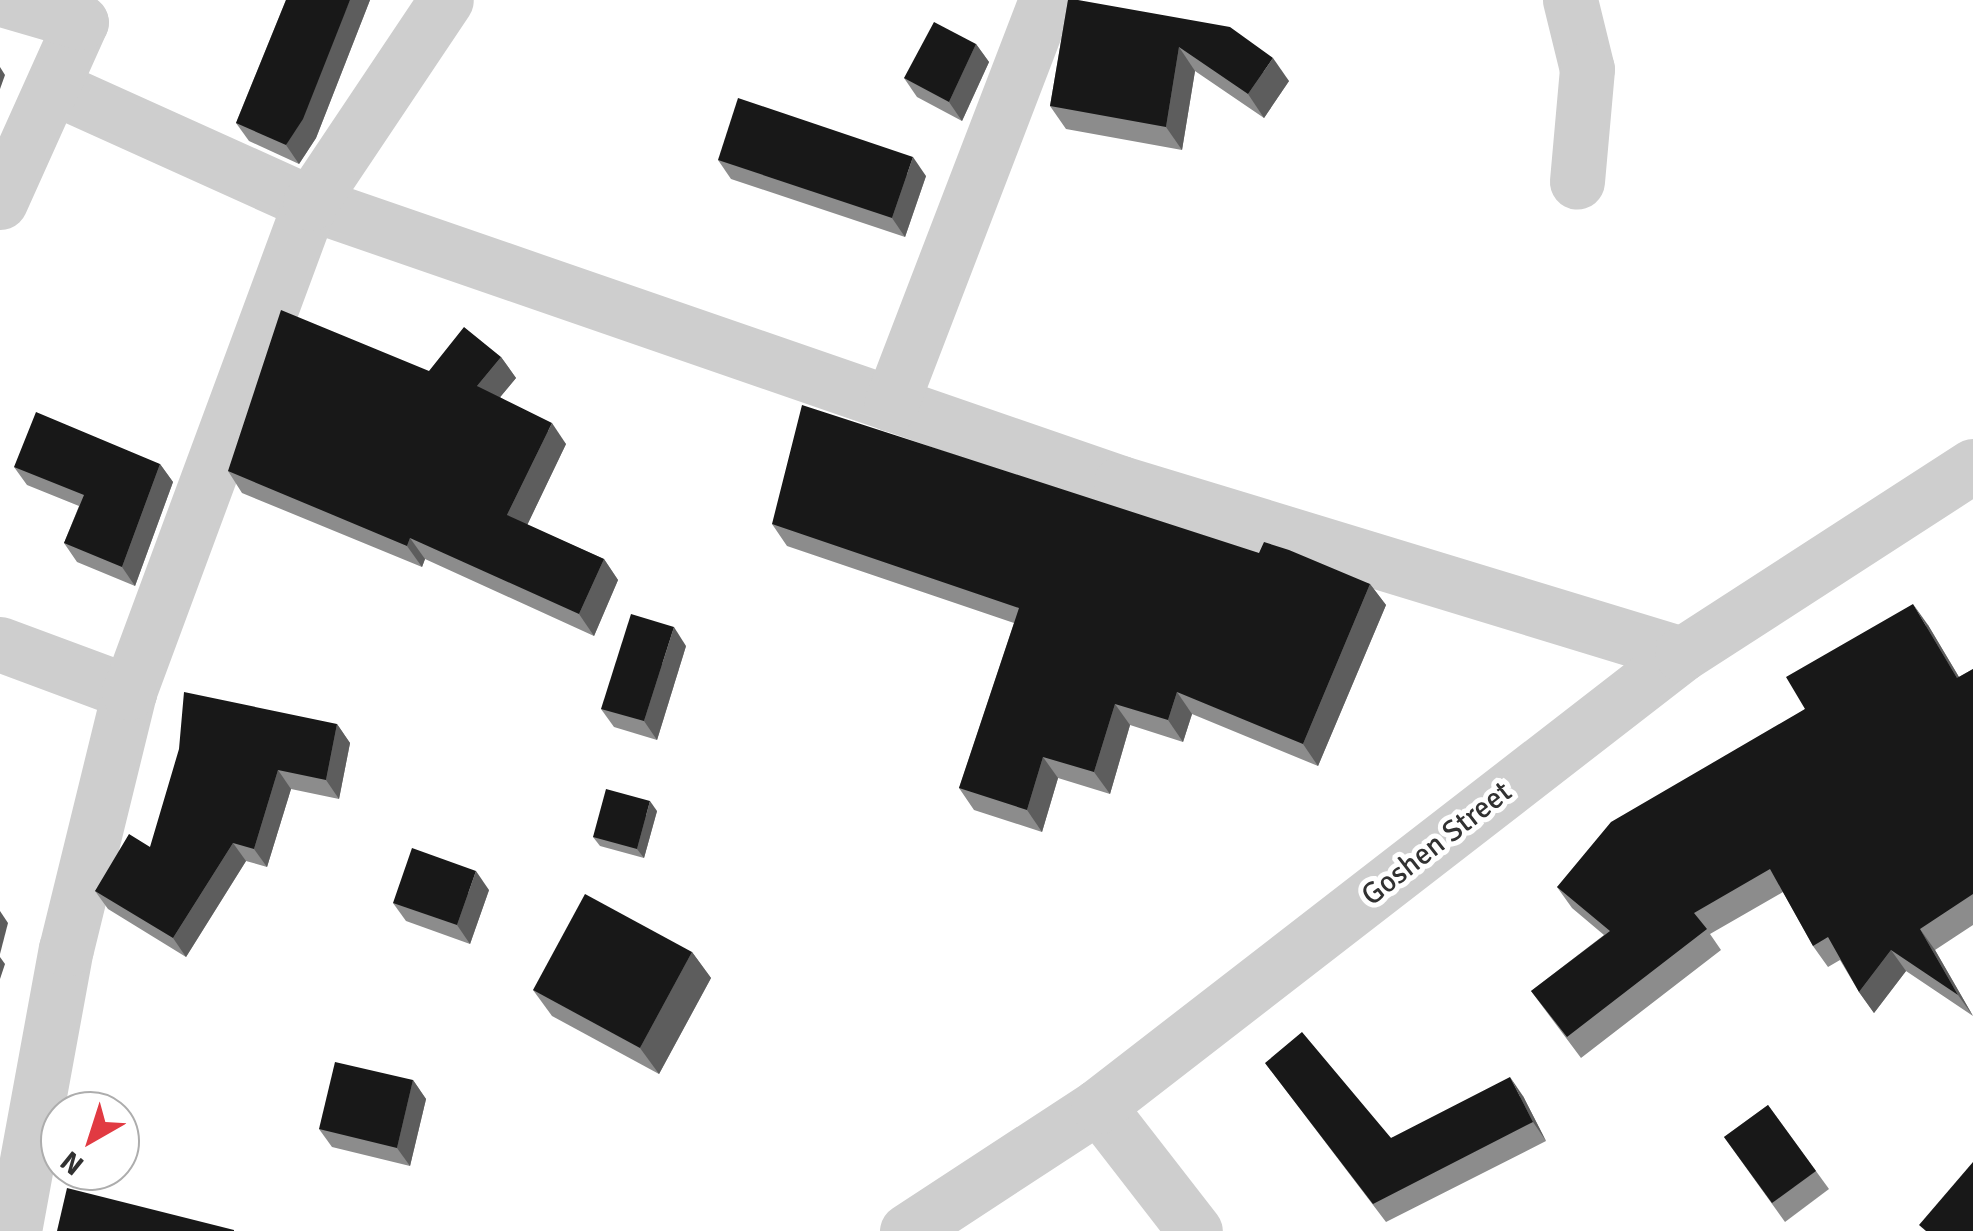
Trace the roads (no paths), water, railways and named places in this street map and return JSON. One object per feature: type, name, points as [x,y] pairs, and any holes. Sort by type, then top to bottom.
[{"type":"street","points":[[0,202],[87,11],[5,0]]},
{"type":"street","points":[[14,1231],[66,950],[129,692],[310,203],[446,0]]},
{"type":"street","points":[[891,404],[1046,0]]},
{"type":"street","points":[[1570,0],[1587,69],[1577,182]]},
{"type":"street","points":[[54,87],[310,203],[891,404],[1682,654]]},
{"type":"street","name":"Goshen Street","points":[[907,1231],[1098,1106],[1682,654],[1973,466]]},
{"type":"street","points":[[0,644],[129,692]]},
{"type":"street","points":[[1098,1106],[1195,1231]]}]
